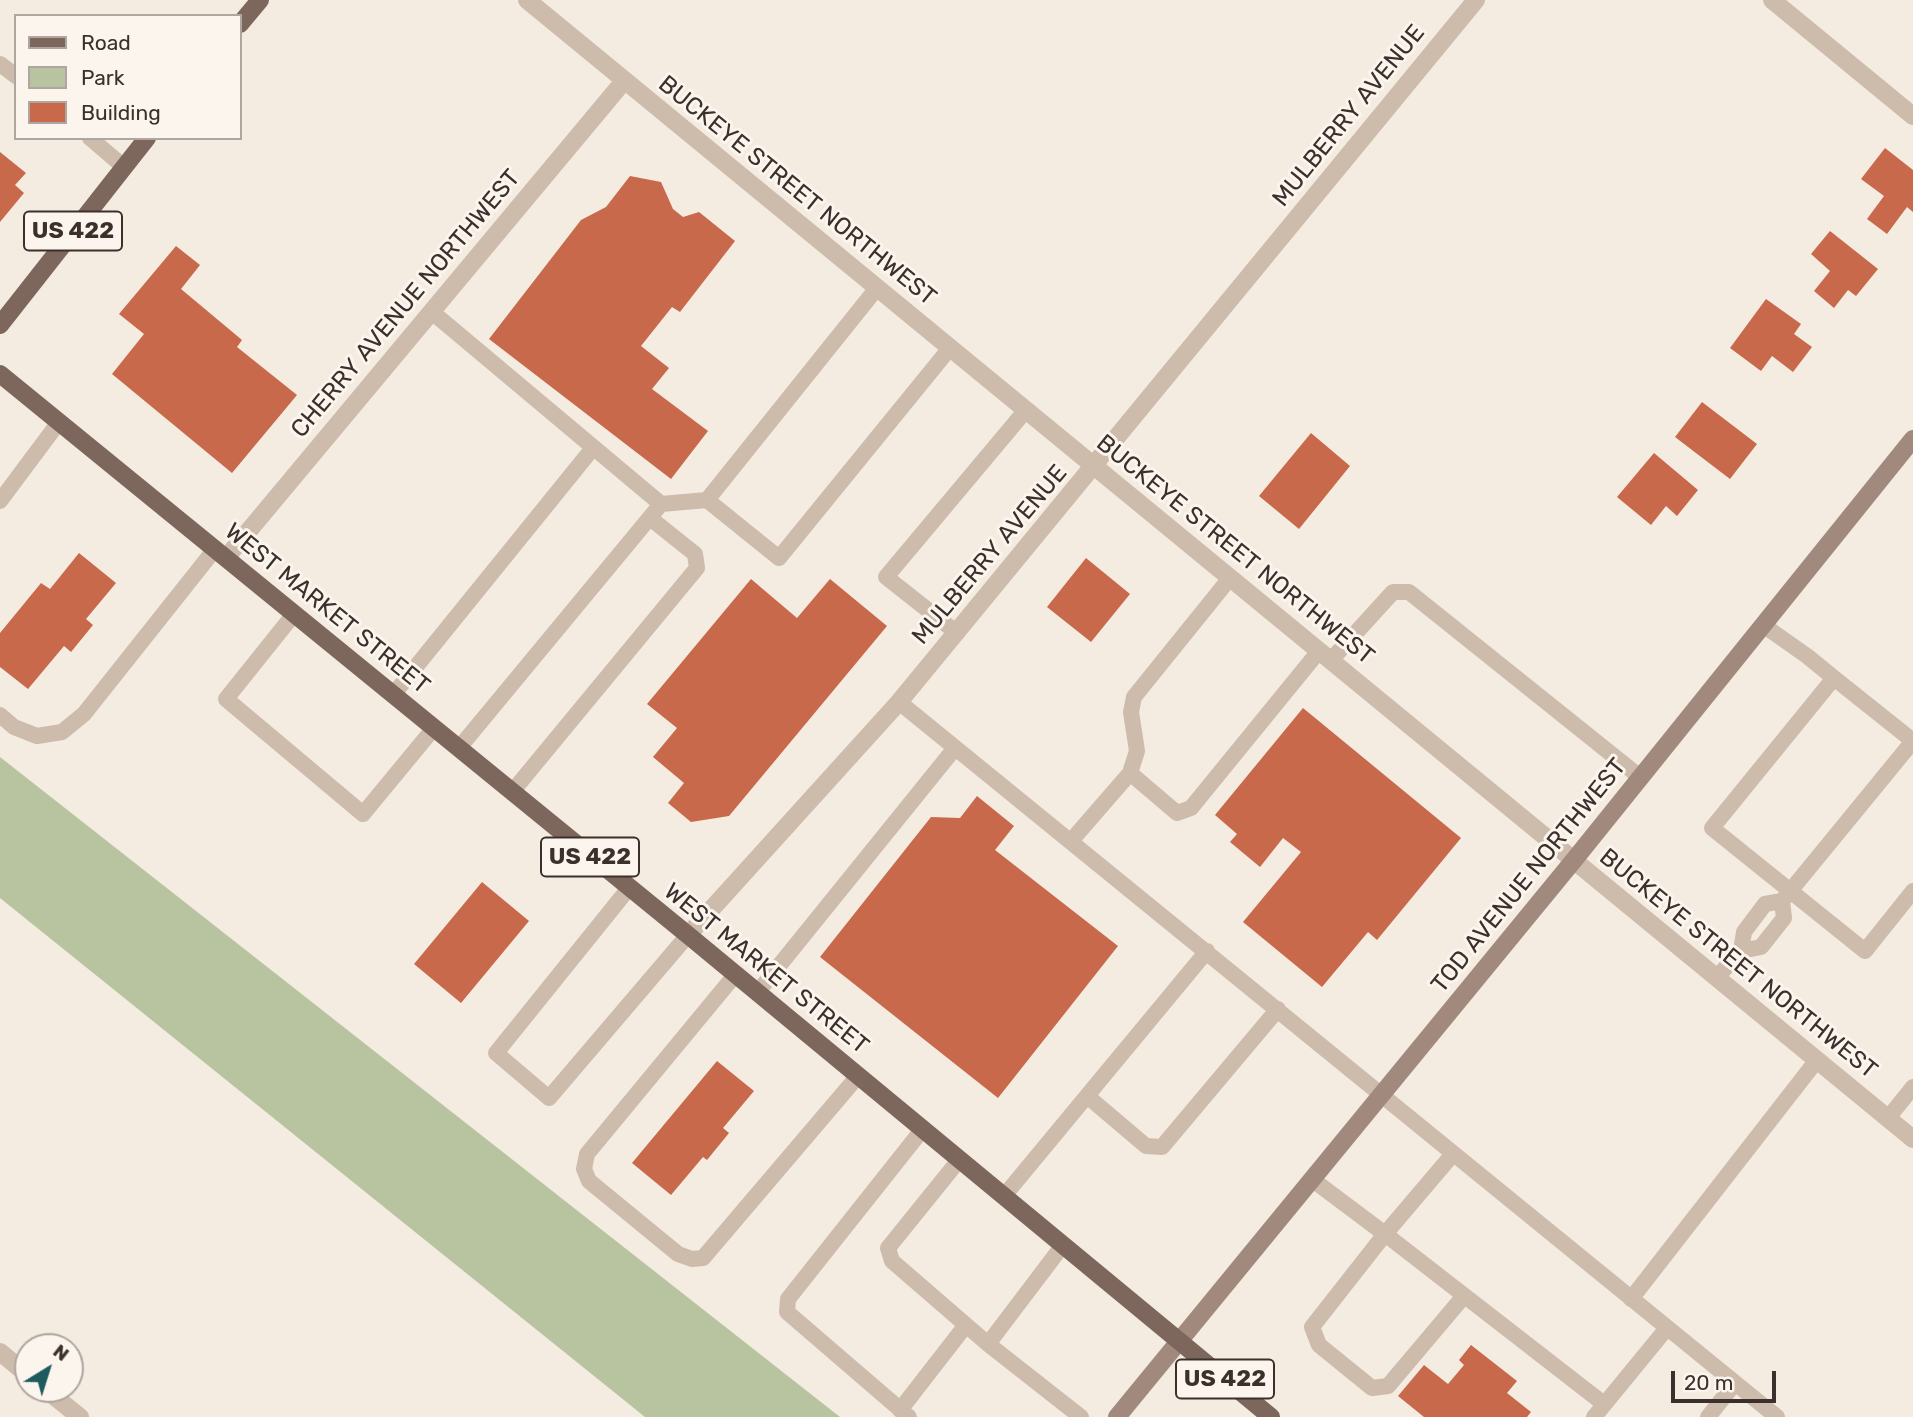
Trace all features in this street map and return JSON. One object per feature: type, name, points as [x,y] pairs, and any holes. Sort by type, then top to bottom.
[{"type":"main road","points":[[242,22],[260,0]]},
{"type":"main road","name":"US 422","points":[[0,325],[145,140]]},
{"type":"main road","name":"WEST MARKET STREET","points":[[0,374],[688,934],[734,975],[1271,1417]]},
{"type":"main road","name":"TOD AVENUE NORTHWEST","points":[[1117,1417],[1574,860],[1913,439]]},
{"type":"street","name":"BUCKEYE STREET NORTHWEST","points":[[527,0],[1718,976],[1913,1139]]},
{"type":"street","name":"MULBERRY AVENUE","points":[[688,934],[899,702],[1476,0]]},
{"type":"street","points":[[1772,0],[1913,116]]},
{"type":"street","name":"CHERRY AVENUE NORTHWEST","points":[[221,553],[432,312],[624,81]]},
{"type":"street","points":[[0,1353],[14,1364]]},
{"type":"street","points":[[62,1403],[80,1417]]},
{"type":"lane","points":[[92,140],[124,167]]},
{"type":"lane","points":[[707,500],[877,288]]},
{"type":"lane","points":[[432,312],[661,504],[707,500],[779,558],[950,348]]},
{"type":"lane","points":[[957,633],[886,576],[1026,410]]},
{"type":"lane","points":[[0,501],[59,422]]},
{"type":"lane","points":[[393,695],[593,447]]},
{"type":"lane","points":[[459,748],[661,504]]},
{"type":"lane","points":[[512,792],[697,568],[695,554],[650,518]]},
{"type":"lane","points":[[0,715],[14,727],[37,736],[62,732],[84,714],[221,553]]},
{"type":"lane","points":[[1071,841],[1130,773],[1137,751],[1131,712],[1134,697],[1230,578]]},
{"type":"lane","points":[[1130,773],[1177,813],[1191,808],[1325,656],[1393,592],[1409,592],[1640,777]]},
{"type":"lane","points":[[294,614],[226,699],[363,814],[434,728]]},
{"type":"lane","points":[[1718,976],[1741,951],[1744,932],[1765,904],[1786,896],[1913,741],[1763,625]]},
{"type":"lane","points":[[1834,678],[1712,828],[1786,896],[1865,951],[1913,891]]},
{"type":"lane","points":[[899,702],[1777,1417]]},
{"type":"lane","points":[[757,993],[955,748]]},
{"type":"lane","points":[[629,888],[496,1053],[549,1098],[688,934]]},
{"type":"lane","points":[[1741,951],[1761,947],[1784,918],[1786,896]]},
{"type":"lane","points":[[1004,1196],[1207,951]]},
{"type":"lane","points":[[734,975],[587,1154],[584,1169],[589,1181],[678,1254],[692,1259],[703,1258],[858,1076]]},
{"type":"lane","points":[[1087,1096],[1146,1146],[1163,1147],[1278,1009]]},
{"type":"lane","points":[[1630,1299],[1817,1060]]},
{"type":"lane","points":[[1888,1118],[1913,1087]]},
{"type":"lane","points":[[922,1130],[788,1299],[787,1312],[904,1413],[966,1325]]},
{"type":"lane","points":[[1453,1154],[1385,1234],[1312,1327],[1319,1345],[1372,1388],[1388,1386],[1464,1296]]},
{"type":"lane","points":[[959,1160],[888,1248],[892,1261],[988,1344],[1081,1417]]},
{"type":"lane","points":[[1313,1180],[1464,1296],[1599,1411],[1667,1328]]},
{"type":"lane","points":[[988,1344],[1063,1245]]},
{"type":"lane","points":[[1708,1417],[1735,1383]]},
{"type":"green space","points":[[0,757],[840,1417],[645,1417],[0,898]]},
{"type":"building","points":[[1885,148],[1913,170],[1913,212],[1907,207],[1887,234],[1867,219],[1884,196],[1861,179]]},
{"type":"building","points":[[0,152],[26,173],[15,185],[24,193],[0,222]]},
{"type":"building","points":[[630,176],[661,182],[673,209],[683,217],[699,212],[735,241],[680,312],[672,307],[641,346],[669,368],[652,389],[708,431],[671,479],[489,339],[581,220],[606,207]]},
{"type":"building","points":[[1830,231],[1878,269],[1856,296],[1848,290],[1834,308],[1814,291],[1830,271],[1811,254]]},
{"type":"building","points":[[176,246],[200,265],[181,289],[242,340],[237,347],[297,395],[232,473],[112,374],[144,334],[119,314]]},
{"type":"building","points":[[1766,299],[1801,324],[1794,334],[1812,347],[1793,372],[1772,356],[1761,371],[1730,348]]},
{"type":"building","points":[[1702,402],[1757,444],[1730,479],[1675,437]]},
{"type":"building","points":[[1311,433],[1350,466],[1299,529],[1259,496]]},
{"type":"building","points":[[1654,453],[1698,490],[1677,516],[1666,506],[1651,525],[1617,497]]},
{"type":"building","points":[[79,553],[116,583],[86,619],[93,625],[71,652],[64,646],[28,689],[0,667],[0,633],[41,583],[50,589]]},
{"type":"building","points":[[1086,558],[1130,594],[1091,642],[1047,607]]},
{"type":"building","points":[[751,579],[797,618],[830,579],[887,626],[729,816],[691,822],[668,803],[684,783],[653,757],[677,728],[647,704]]},
{"type":"building","points":[[1303,708],[1461,838],[1377,940],[1368,932],[1322,987],[1243,922],[1301,852],[1283,838],[1260,867],[1230,842],[1237,834],[1215,815]]},
{"type":"building","points":[[977,796],[1014,826],[995,850],[1118,946],[998,1098],[820,957],[931,817],[960,818]]},
{"type":"building","points":[[482,882],[529,921],[461,1003],[414,964]]},
{"type":"building","points":[[717,1061],[754,1091],[723,1128],[729,1133],[707,1160],[703,1157],[671,1195],[632,1163]]},
{"type":"building","points":[[1471,1345],[1517,1381],[1507,1393],[1531,1412],[1527,1417],[1424,1417],[1398,1396],[1424,1365],[1448,1384],[1464,1365],[1459,1360]]}]
